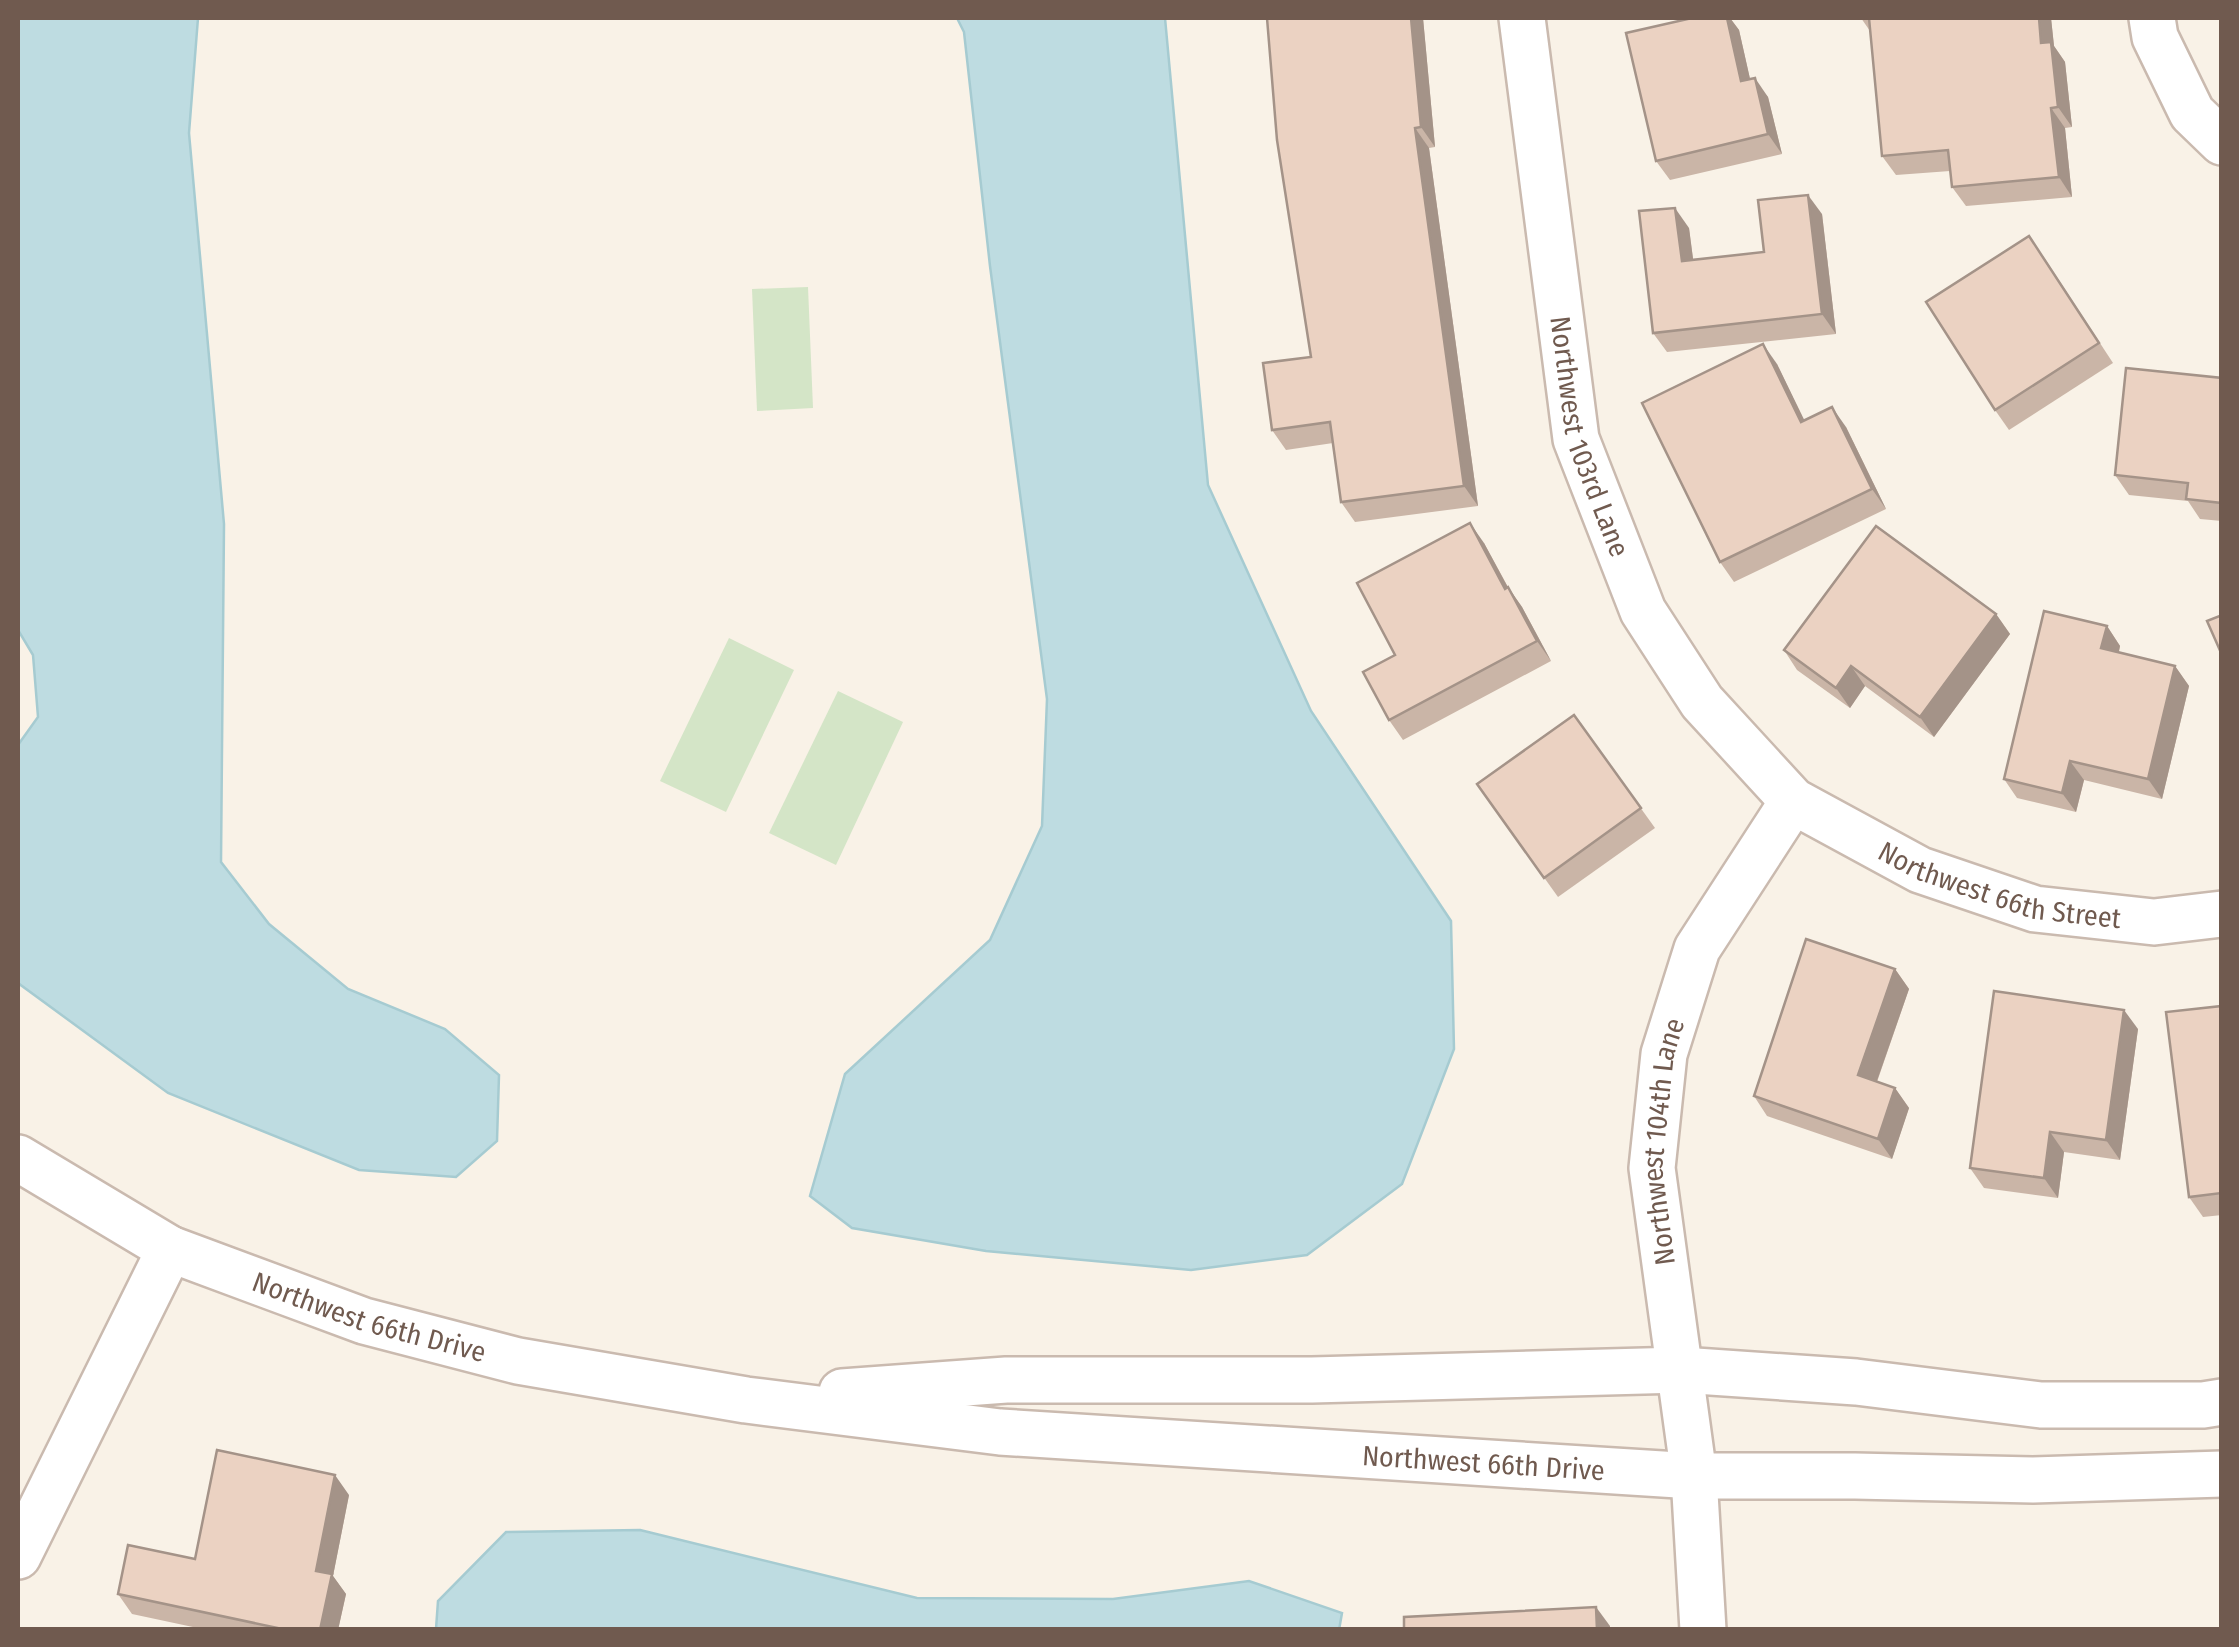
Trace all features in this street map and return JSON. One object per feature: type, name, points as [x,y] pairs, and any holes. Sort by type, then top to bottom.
[{"type":"street","name":"Northwest 103rd Lane","points":[[1522,18],[1576,439],[1644,611],[1702,702],[1792,801]]},
{"type":"street","points":[[2152,18],[2154,37],[2192,113],[2222,142]]},
{"type":"street","name":"Northwest 66th Street","points":[[1792,801],[1920,870],[2035,910],[2154,922],[2222,914]]},
{"type":"street","name":"Northwest 104th Lane","points":[[1703,1630],[1694,1476],[1652,1168],[1664,1054],[1697,949],[1792,801]]},
{"type":"street","name":"Northwest 66th Drive","points":[[18,1158],[170,1249],[364,1320],[518,1361],[746,1400],[1000,1432],[1694,1476],[2033,1480],[2222,1474]]},
{"type":"street","points":[[18,1556],[170,1249]]},
{"type":"street","name":"Northwest 66th Drive","points":[[746,1400],[1006,1380],[1312,1380],[1681,1370],[1856,1382],[2041,1405],[2222,1402]]},
{"type":"green space","points":[[808,287],[813,408],[757,411],[752,289]]},
{"type":"green space","points":[[729,638],[794,670],[726,812],[660,781]]},
{"type":"green space","points":[[838,691],[903,722],[836,865],[769,833]]},
{"type":"water","points":[[18,18],[198,18],[189,133],[224,524],[221,862],[269,924],[348,989],[445,1029],[499,1075],[497,1141],[456,1177],[359,1170],[168,1093],[18,983],[18,745],[38,717],[33,655],[18,630]]},
{"type":"water","points":[[957,18],[1165,18],[1208,485],[1311,711],[1451,921],[1454,1049],[1402,1184],[1307,1255],[1191,1270],[986,1251],[852,1228],[810,1196],[845,1074],[990,940],[1042,826],[1047,699],[990,266],[964,32]]},
{"type":"water","points":[[640,1530],[917,1598],[1113,1599],[1249,1581],[1342,1613],[1339,1630],[436,1629],[438,1601],[506,1532]]},
{"type":"building","points":[[1267,18],[1411,18],[1421,127],[1415,128],[1464,486],[1341,502],[1330,422],[1272,430],[1263,363],[1311,357],[1277,140]]},
{"type":"building","points":[[1692,18],[1727,18],[1741,81],[1755,78],[1768,134],[1656,161],[1626,33]]},
{"type":"building","points":[[1869,18],[2039,18],[2041,43],[2051,42],[2058,107],[2051,108],[2059,177],[1952,187],[1948,150],[1882,156]]},
{"type":"building","points":[[1808,195],[1822,314],[1653,333],[1639,211],[1675,208],[1682,261],[1764,252],[1758,200]]},
{"type":"building","points":[[2029,236],[2099,343],[1995,410],[1926,302]]},
{"type":"building","points":[[1763,344],[1801,422],[1832,407],[1872,489],[1720,562],[1642,403]]},
{"type":"building","points":[[2126,368],[2222,378],[2222,503],[2186,499],[2188,483],[2115,475]]},
{"type":"building","points":[[1470,523],[1537,641],[1389,720],[1363,672],[1395,655],[1357,583]]},
{"type":"building","points":[[1876,526],[1996,614],[1920,717],[1851,666],[1836,688],[1784,650]]},
{"type":"building","points":[[2044,611],[2107,626],[2101,648],[2175,666],[2148,779],[2070,761],[2062,793],[2004,779]]},
{"type":"building","points":[[2222,615],[2222,655],[2207,621]]},
{"type":"building","points":[[1574,715],[1641,808],[1544,878],[1477,784]]},
{"type":"building","points":[[1806,939],[1895,969],[1858,1075],[1895,1088],[1878,1139],[1754,1096]]},
{"type":"building","points":[[1994,991],[2124,1010],[2106,1140],[2050,1132],[2044,1178],[1970,1168]]},
{"type":"building","points":[[2222,1006],[2222,1193],[2189,1197],[2166,1012]]},
{"type":"building","points":[[217,1450],[335,1475],[316,1571],[332,1574],[320,1630],[287,1630],[118,1594],[128,1545],[195,1559]]},
{"type":"building","points":[[1596,1607],[1597,1630],[1404,1630],[1404,1617]]}]
